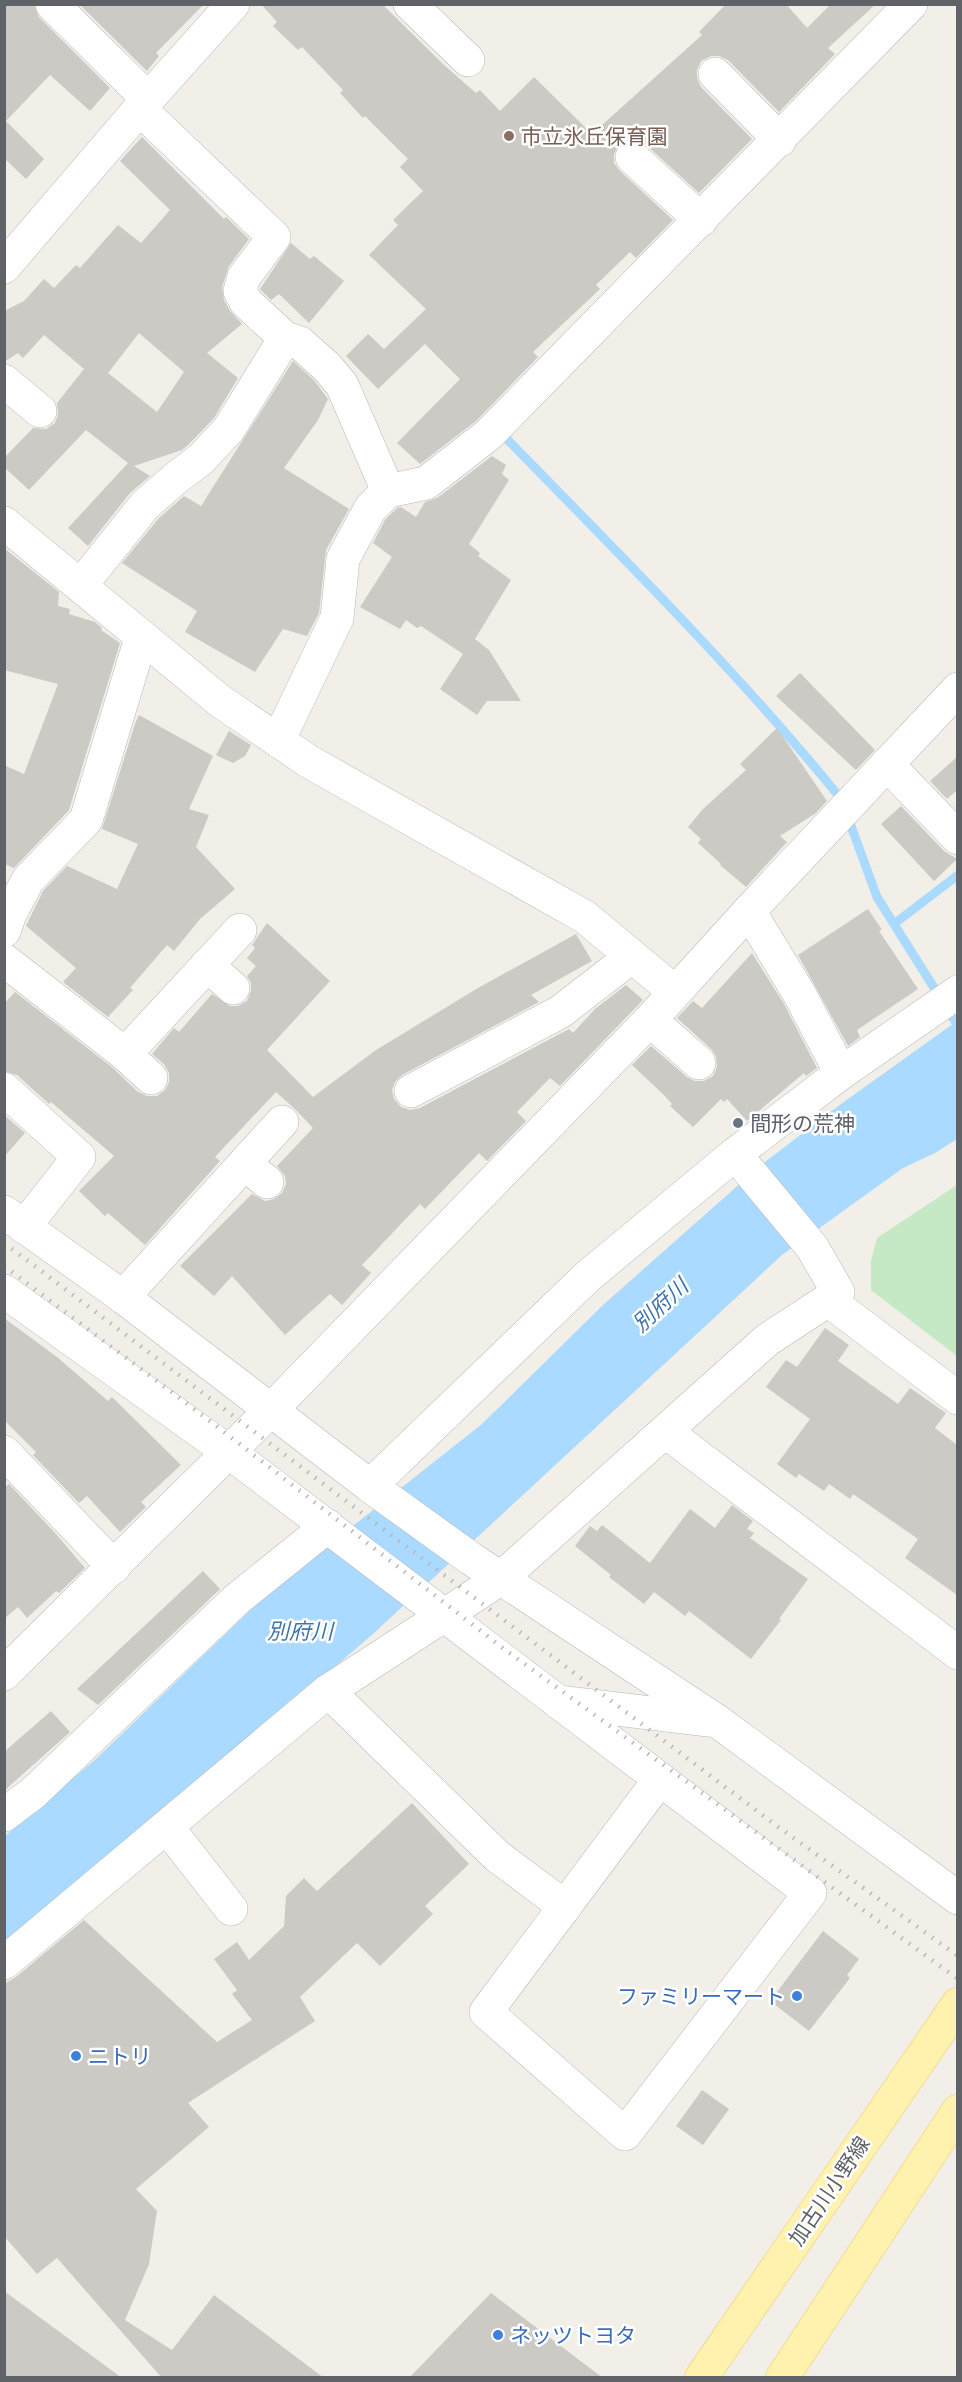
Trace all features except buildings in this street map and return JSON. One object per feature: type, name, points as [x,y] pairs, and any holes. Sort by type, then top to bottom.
[{"type":"main road","name":"加古川小野線","points":[[701,2378],[957,2004]]},
{"type":"main road","points":[[783,2377],[957,2111]]},
{"type":"street","points":[[52,4],[144,104],[274,237],[244,277],[240,291],[246,302],[285,338],[300,343],[327,367],[342,385],[388,491]]},
{"type":"street","points":[[10,248],[233,4]]},
{"type":"street","points":[[410,4],[468,60]]},
{"type":"street","points":[[278,741],[337,618],[343,559],[370,509],[388,491],[426,483],[488,435],[911,4]]},
{"type":"street","points":[[715,74],[780,140]]},
{"type":"street","points":[[632,157],[701,220]]},
{"type":"street","points":[[81,585],[145,505],[201,459],[229,429],[285,338]]},
{"type":"street","points":[[4,381],[39,411]]},
{"type":"street","points":[[4,523],[220,701],[308,761],[585,917],[675,992]]},
{"type":"street","points":[[4,931],[10,914],[28,880],[86,820],[138,648],[145,641]]},
{"type":"street","points":[[9,1659],[114,1567],[271,1410],[650,1020],[957,689]]},
{"type":"street","points":[[887,765],[957,838]]},
{"type":"street","points":[[749,911],[800,995],[841,1073]]},
{"type":"street","points":[[125,1054],[240,930]]},
{"type":"street","points":[[411,1091],[560,1012],[631,957]]},
{"type":"street","points":[[4,960],[125,1054],[151,1078]]},
{"type":"street","points":[[207,965],[233,988]]},
{"type":"street","points":[[370,1486],[587,1277],[735,1154],[841,1073],[944,1000]]},
{"type":"street","points":[[650,1020],[699,1063]]},
{"type":"street","points":[[4,1089],[79,1157],[14,1220],[123,1297],[370,1486],[500,1580],[717,1721],[957,1898]]},
{"type":"street","points":[[123,1297],[256,1173],[282,1122]]},
{"type":"street","points":[[4,1963],[328,1691],[434,1609],[500,1580],[767,1340],[838,1292],[812,1247],[735,1154]]},
{"type":"street","points":[[4,1291],[229,1452],[434,1609],[660,1779],[810,1893],[625,2134],[486,2012],[660,1779]]},
{"type":"street","points":[[828,1300],[957,1398]]},
{"type":"street","points":[[666,1432],[957,1653]]},
{"type":"street","points":[[4,1452],[114,1567]]},
{"type":"street","points":[[4,1815],[33,1793],[237,1599],[328,1526]]},
{"type":"street","points":[[328,1691],[497,1856],[565,1907]]},
{"type":"street","points":[[556,1701],[717,1721]]},
{"type":"street","points":[[167,1827],[231,1909]]},
{"type":"green space","points":[[957,1185],[957,1356],[871,1290],[871,1261],[877,1238]]},
{"type":"water","name":"別府川","points":[[957,1021],[957,1139],[935,1153],[903,1168],[782,1255],[374,1633],[159,1819],[5,1940],[5,1836],[97,1758],[268,1593],[482,1424],[603,1305],[761,1165]]},
{"type":"waterway","points":[[504,436],[717,656],[838,795],[841,802]]},
{"type":"waterway","points":[[847,815],[877,897],[958,1026]]},
{"type":"waterway","points":[[894,924],[958,875]]},
{"type":"railway","points":[[4,1243],[777,1826],[958,1956]]},
{"type":"railway","points":[[4,1266],[206,1418],[504,1649],[958,1979]]},
{"type":"place","name":"市立氷丘保育園","points":[[509,136]]},
{"type":"place","name":"間形の荒神","points":[[738,1123]]},
{"type":"place","name":"ファミリーマート","points":[[797,1996]]},
{"type":"place","name":"ニトリ","points":[[76,2056]]},
{"type":"place","name":"ネッツトヨタ","points":[[498,2335]]}]
